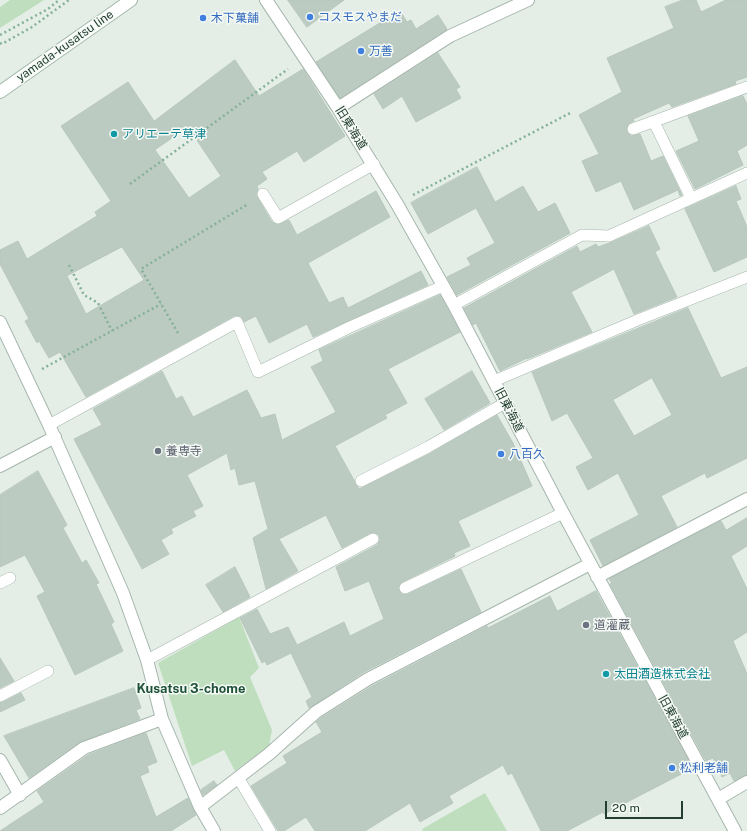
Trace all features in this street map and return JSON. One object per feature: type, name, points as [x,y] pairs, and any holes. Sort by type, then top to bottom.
[{"type":"street","name":"yamada-kusatsu line","points":[[0,92],[131,0]]},
{"type":"street","name":"旧東海道","points":[[266,0],[305,57],[374,164],[397,204],[454,305],[590,564],[735,831]]},
{"type":"street","points":[[338,108],[450,36],[528,0]]},
{"type":"street","points":[[0,322],[55,437],[123,593],[147,660],[162,719],[200,807],[214,831]]},
{"type":"street","points":[[0,466],[55,437]]},
{"type":"street","points":[[597,577],[747,499]]},
{"type":"street","points":[[200,807],[239,778],[316,712],[368,679],[590,564]]},
{"type":"street","points":[[0,808],[84,748],[162,719]]},
{"type":"street","points":[[0,760],[20,795]]},
{"type":"street","points":[[718,798],[747,782]]},
{"type":"lane","points":[[633,129],[747,87]]},
{"type":"lane","points":[[654,122],[691,198]]},
{"type":"lane","points":[[263,194],[278,218],[374,164]]},
{"type":"lane","points":[[454,305],[582,235],[608,236],[747,173]]},
{"type":"lane","points":[[494,381],[640,319],[747,278]]},
{"type":"lane","points":[[49,425],[237,322],[258,372],[350,327],[443,286]]},
{"type":"lane","points":[[361,481],[428,447],[505,403]]},
{"type":"lane","points":[[405,588],[563,513]]},
{"type":"lane","points":[[147,660],[373,539]]},
{"type":"lane","points":[[0,696],[48,671]]},
{"type":"lane","points":[[239,778],[270,831]]},
{"type":"path","points":[[0,35],[48,9],[59,0]]},
{"type":"path","points":[[0,43],[2,44],[32,27],[69,0]]},
{"type":"path","points":[[130,184],[305,57]]},
{"type":"path","points":[[397,204],[572,112]]},
{"type":"path","points":[[188,349],[141,269],[263,194]]},
{"type":"path","points":[[69,265],[84,295],[98,303],[112,331]]},
{"type":"path","points":[[28,378],[161,304]]},
{"type":"green space","points":[[10,0],[44,0],[0,28],[0,7]]},
{"type":"green space","points":[[239,617],[259,668],[250,677],[272,730],[269,746],[235,771],[224,750],[192,766],[158,663]]},
{"type":"green space","points":[[485,793],[507,831],[423,831],[422,829]]},
{"type":"building","name":"コスモスやまだ","points":[[288,0],[344,0],[307,27]]},
{"type":"building","points":[[683,0],[696,0],[701,12],[726,0],[747,0],[747,77],[735,81],[736,84],[672,107],[669,103],[633,119],[634,121],[628,124],[627,132],[631,136],[640,134],[651,161],[663,156],[682,195],[680,196],[678,190],[634,210],[621,181],[596,192],[582,161],[599,154],[579,115],[622,92],[607,58],[674,28],[665,7]]},
{"type":"building","name":"万善","points":[[402,14],[407,22],[411,20],[416,29],[438,15],[447,29],[340,98],[316,62],[388,18],[390,21]]},
{"type":"building","points":[[438,53],[460,87],[456,89],[461,98],[416,122],[402,96],[383,109],[374,94]]},
{"type":"building","points":[[235,60],[259,96],[303,69],[345,136],[304,162],[297,151],[262,172],[267,179],[257,186],[258,189],[256,195],[272,222],[278,225],[289,220],[297,235],[376,191],[390,217],[308,263],[329,303],[343,297],[348,308],[421,271],[428,285],[313,337],[307,324],[269,343],[256,316],[244,322],[241,316],[234,316],[86,397],[60,352],[49,358],[39,341],[37,343],[25,321],[29,319],[0,264],[0,250],[18,241],[27,259],[97,216],[95,212],[111,201],[61,126],[128,82],[154,121]],"holes":[[[187,128],[221,176],[189,198],[155,150]],[[122,247],[144,280],[86,314],[67,276]]]},
{"type":"building","points":[[743,96],[747,104],[747,145],[737,151],[743,165],[695,189],[676,151],[699,141],[688,116]]},
{"type":"building","points":[[477,167],[495,202],[523,186],[538,212],[555,203],[570,233],[457,295],[447,277],[471,265],[467,258],[495,243],[476,208],[428,234],[411,203]]},
{"type":"building","points":[[736,186],[741,199],[736,201],[747,227],[747,257],[714,272],[685,209]]},
{"type":"building","points":[[649,226],[660,249],[655,252],[677,297],[634,314],[614,269],[571,292],[592,332],[527,358],[500,371],[476,323],[473,325],[464,308],[577,246],[580,252],[596,244],[598,247]]},
{"type":"building","points":[[440,295],[460,332],[388,369],[407,403],[385,415],[387,418],[335,446],[359,489],[431,453],[497,415],[513,443],[532,486],[458,521],[470,546],[454,553],[455,556],[402,582],[398,587],[401,594],[408,594],[461,569],[481,612],[364,672],[309,708],[306,701],[312,697],[291,653],[267,665],[265,661],[262,663],[240,618],[257,609],[270,634],[288,627],[297,645],[344,622],[350,636],[384,619],[369,581],[345,591],[336,567],[377,545],[380,540],[379,535],[376,533],[370,533],[342,548],[326,515],[279,539],[298,571],[266,589],[253,538],[268,529],[255,481],[239,485],[235,468],[231,470],[227,453],[187,475],[203,506],[193,511],[196,516],[171,529],[173,533],[161,540],[169,554],[142,569],[74,439],[102,425],[93,409],[162,371],[176,399],[182,396],[193,417],[247,390],[261,418],[275,414],[282,440],[336,412],[311,367],[323,361],[319,350]]},
{"type":"building","points":[[688,308],[721,378],[747,367],[747,458],[707,478],[705,473],[661,496],[677,527],[603,566],[590,540],[639,515],[618,473],[588,490],[576,467],[593,458],[567,413],[552,421],[532,372]],"holes":[[[652,378],[672,415],[634,436],[613,400]]]},
{"type":"building","points":[[472,371],[490,403],[444,430],[425,399]]},
{"type":"building","points":[[38,471],[67,525],[63,528],[82,563],[86,560],[99,583],[96,584],[114,622],[111,624],[123,651],[75,675],[37,596],[45,592],[25,555],[0,567],[0,495]]},
{"type":"building","points":[[747,518],[747,546],[731,556],[747,589],[747,632],[733,641],[747,674],[747,775],[734,781],[730,773],[722,777],[713,758],[706,761],[610,584],[612,583],[609,579],[721,521],[726,530]]},
{"type":"building","points":[[235,567],[250,597],[223,612],[206,585]]},
{"type":"building","points":[[596,591],[693,768],[604,814],[603,812],[567,831],[541,831],[512,773],[508,775],[503,765],[449,796],[453,803],[420,822],[410,803],[365,831],[315,831],[306,817],[284,831],[278,831],[251,786],[287,763],[283,756],[322,732],[316,722],[321,718],[372,686],[487,626],[488,628],[550,596],[557,611]]},
{"type":"building","points":[[0,658],[14,681],[0,688]]},
{"type":"building","points":[[134,688],[141,708],[136,710],[140,719],[80,742],[29,778],[4,736]]},
{"type":"building","points":[[21,693],[25,700],[0,712],[0,703]]},
{"type":"building","points":[[146,733],[157,762],[147,766],[149,772],[140,776],[156,817],[188,798],[196,815],[171,831],[0,831],[44,802],[37,791],[88,755]]},
{"type":"building","points":[[214,781],[217,785],[203,795],[201,790]]},
{"type":"place","name":"コスモスやまだ","points":[[310,17]]},
{"type":"place","name":"木下菓舗","points":[[203,18]]},
{"type":"place","name":"万善","points":[[361,51]]},
{"type":"place","name":"アリエーテ草津","points":[[114,134]]},
{"type":"place","name":"養専寺","points":[[158,451]]},
{"type":"place","name":"八百久","points":[[501,454]]},
{"type":"place","name":"道灌蔵","points":[[586,625]]},
{"type":"place","name":"太田酒造株式会社","points":[[606,674]]},
{"type":"place","name":"松利老舗","points":[[672,768]]},
{"type":"district","name":"Kusatsu 3-chome","points":[[191,689]]}]
